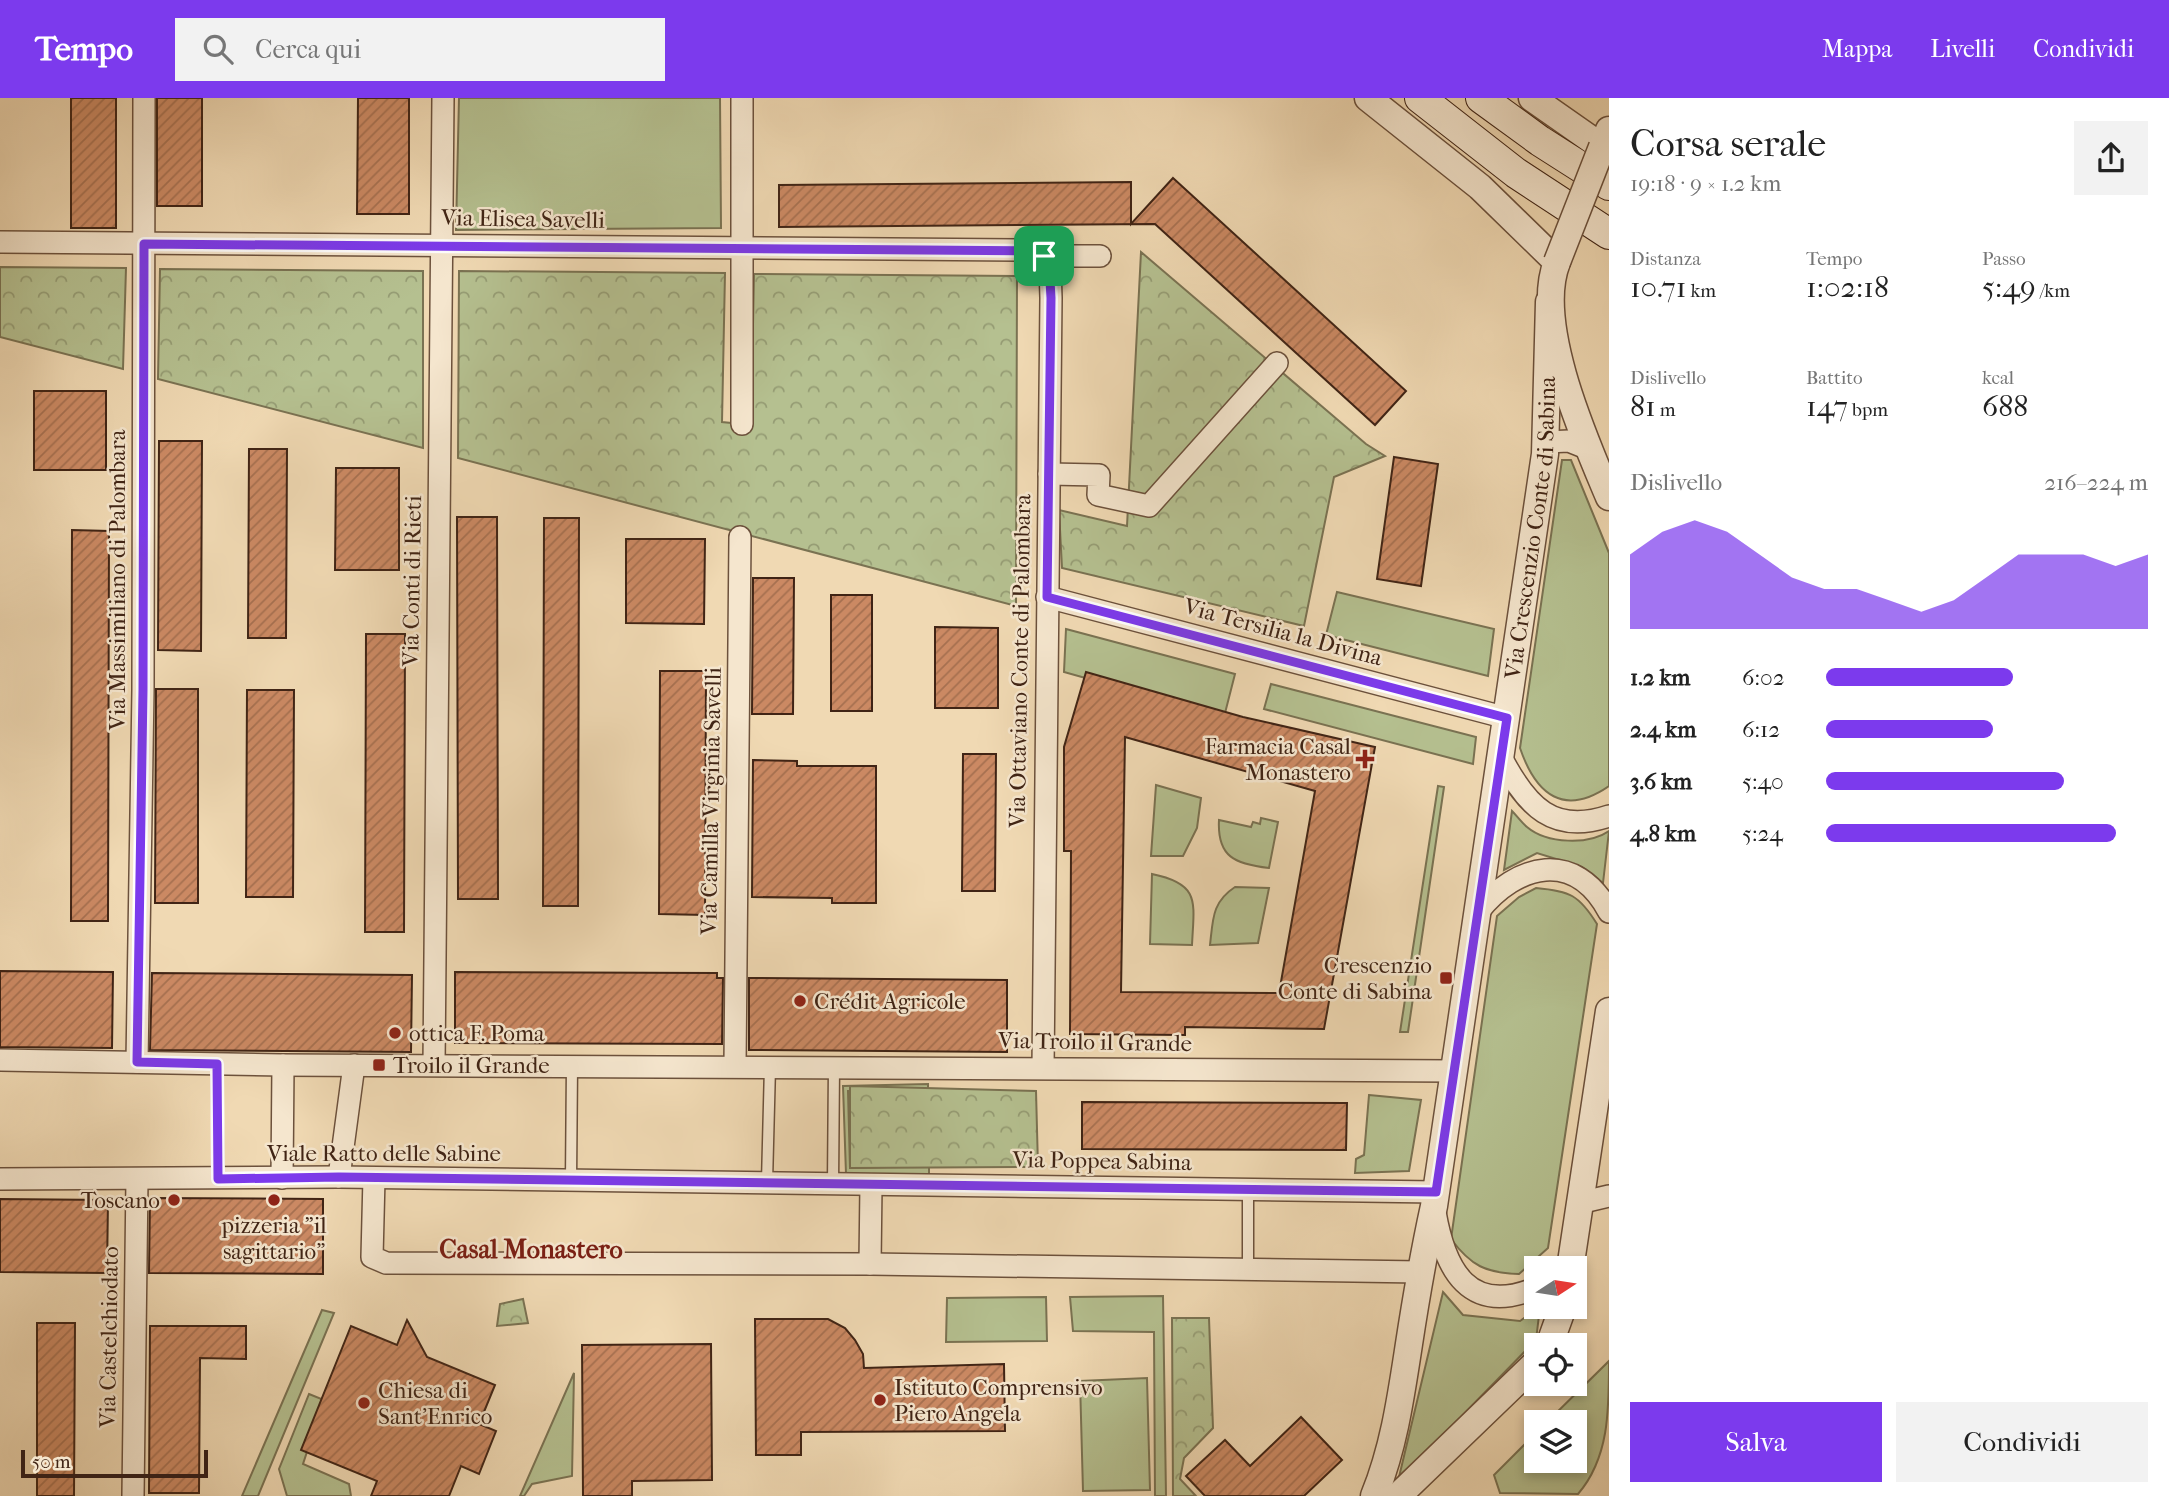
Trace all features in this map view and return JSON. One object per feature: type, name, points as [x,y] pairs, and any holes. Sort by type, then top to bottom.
[{"type":"main road","points":[[1420,98],[1516,173],[1609,234]]},
{"type":"main road","points":[[1481,98],[1540,141],[1609,185]]},
{"type":"street","name":"Via Massimiliano di Palombara","points":[[137,1062],[143,690],[144,98]]},
{"type":"street","name":"Via Conti di Rieti","points":[[434,1065],[443,98]]},
{"type":"street","points":[[742,98],[742,424]]},
{"type":"street","points":[[1368,98],[1480,187],[1557,262]]},
{"type":"street","points":[[1532,98],[1605,139],[1557,262],[1549,302],[1563,368],[1589,449],[1609,497]]},
{"type":"street","name":"Via Elisea Savelli","points":[[0,242],[1028,250],[1044,256],[1100,256]]},
{"type":"street","name":"Via Ottaviano Conte di Palombara","points":[[1043,1068],[1051,298],[1050,266],[1044,256]]},
{"type":"street","name":"Via Crescenzio Conte di Sabina","points":[[1374,1496],[1390,1451],[1398,1413],[1420,1272],[1435,1199],[1502,759],[1546,442],[1549,302]]},
{"type":"street","points":[[1049,474],[1099,475],[1098,495],[1149,506],[1277,363]]},
{"type":"street","points":[[1546,442],[1569,441],[1589,449]]},
{"type":"street","name":"Via Camilla Virginia Savelli","points":[[735,1065],[740,537]]},
{"type":"street","name":"Via Tersilia la Divina","points":[[1047,597],[1507,718]]},
{"type":"street","points":[[1502,759],[1520,790],[1538,810],[1549,816],[1577,822],[1609,816]]},
{"type":"street","points":[[1478,912],[1496,890],[1513,878],[1549,870],[1581,879],[1600,898],[1609,912]]},
{"type":"street","points":[[1570,1256],[1606,1055],[1609,1011]]},
{"type":"street","points":[[0,1060],[283,1065],[735,1065]]},
{"type":"street","points":[[282,1178],[283,1065]]},
{"type":"street","points":[[339,1177],[354,1065]]},
{"type":"street","name":"Via Troilo il Grande","points":[[735,1065],[1454,1071]]},
{"type":"street","name":"Viale Ratto delle Sabine","points":[[0,1179],[339,1177],[767,1182]]},
{"type":"street","points":[[374,1178],[372,1257],[386,1263],[870,1264],[1420,1272]]},
{"type":"street","name":"Via Castelchiodato","points":[[133,1496],[137,1179]]},
{"type":"street","name":"Via Poppea Sabina","points":[[767,1182],[1248,1189],[1435,1199]]},
{"type":"street","points":[[870,1264],[871,1185]]},
{"type":"street","points":[[1579,1203],[1609,1196]]},
{"type":"street","points":[[1435,1199],[1443,1251],[1453,1270],[1467,1284],[1486,1294],[1499,1296],[1524,1291]]},
{"type":"street","points":[[1398,1496],[1524,1375]]},
{"type":"lane","points":[[217,1064],[218,1179]]},
{"type":"lane","points":[[571,1180],[572,1065]]},
{"type":"lane","points":[[767,1182],[770,1066]]},
{"type":"lane","points":[[833,1184],[834,1066]]},
{"type":"lane","points":[[1248,1189],[1248,1269]]},
{"type":"green space","points":[[459,98],[720,98],[721,228],[456,230]]},
{"type":"green space","points":[[1141,252],[1366,444],[1385,456],[1334,477],[1304,626],[1062,568],[1059,510],[1127,526]]},
{"type":"green space","points":[[0,267],[126,268],[123,369],[0,337]]},
{"type":"green space","points":[[160,269],[423,271],[423,448],[158,379]]},
{"type":"green space","points":[[459,271],[725,273],[722,422],[751,425],[754,274],[1017,276],[1016,606],[458,458]]},
{"type":"green space","points":[[1562,460],[1571,460],[1609,553],[1609,786],[1578,800],[1565,800],[1543,789],[1534,778],[1520,748]]},
{"type":"green space","points":[[1337,592],[1494,629],[1488,676],[1326,635]]},
{"type":"green space","points":[[1066,629],[1235,674],[1224,717],[1064,672]]},
{"type":"green space","points":[[1271,684],[1476,737],[1473,764],[1264,709]]},
{"type":"green space","points":[[1156,785],[1201,798],[1197,828],[1183,856],[1151,856]]},
{"type":"green space","points":[[1438,786],[1444,787],[1408,1032],[1400,1032]]},
{"type":"green space","points":[[1512,811],[1535,833],[1545,837],[1568,841],[1591,839],[1609,831],[1603,883],[1582,867],[1537,853],[1504,870]]},
{"type":"green space","points":[[1261,818],[1278,822],[1269,868],[1247,864],[1230,856],[1221,843],[1219,833],[1219,820],[1251,827],[1253,822],[1260,824]]},
{"type":"green space","points":[[1152,874],[1179,883],[1191,897],[1192,945],[1150,944]]},
{"type":"green space","points":[[1235,887],[1269,888],[1258,943],[1210,945],[1213,919],[1218,905]]},
{"type":"green space","points":[[1536,888],[1565,893],[1579,901],[1597,924],[1548,1248],[1539,1256],[1524,1256],[1524,1270],[1519,1274],[1497,1272],[1480,1266],[1465,1256],[1451,1239],[1497,916],[1519,897]]},
{"type":"green space","points":[[928,1084],[928,1090],[848,1091],[850,1168],[929,1166],[929,1176],[846,1174],[843,1086]]},
{"type":"green space","points":[[850,1086],[1036,1091],[1038,1167],[850,1168]]},
{"type":"green space","points":[[1369,1095],[1421,1100],[1409,1171],[1355,1173],[1356,1159],[1364,1155]]},
{"type":"green space","points":[[1443,1292],[1463,1315],[1520,1321],[1524,1318],[1538,1320],[1537,1333],[1524,1333],[1524,1352],[1399,1477]]},
{"type":"green space","points":[[1163,1296],[1166,1496],[1155,1496],[1154,1332],[1073,1331],[1070,1297]]},
{"type":"green space","points":[[1046,1297],[1047,1341],[946,1342],[947,1298]]},
{"type":"green space","points":[[523,1299],[528,1323],[497,1326],[500,1304]]},
{"type":"green space","points":[[322,1310],[334,1313],[258,1496],[242,1496]]},
{"type":"green space","points":[[1172,1318],[1209,1318],[1213,1428],[1184,1458],[1180,1479],[1196,1496],[1173,1496]]},
{"type":"green space","points":[[1609,1361],[1605,1433],[1596,1465],[1578,1494],[1500,1493],[1494,1475],[1524,1445],[1524,1473],[1587,1473],[1587,1410],[1559,1410],[1573,1396],[1587,1396],[1587,1383]]},
{"type":"green space","points":[[574,1373],[572,1476],[532,1484],[524,1496],[520,1496]]},
{"type":"green space","points":[[1147,1378],[1150,1490],[1083,1491],[1080,1381]]},
{"type":"green space","points":[[309,1394],[324,1400],[303,1464],[349,1484],[351,1496],[287,1496],[279,1469]]},
{"type":"building","points":[[71,98],[116,98],[116,228],[71,228]]},
{"type":"building","points":[[157,98],[202,98],[202,206],[157,206]]},
{"type":"building","points":[[358,98],[409,98],[409,214],[357,214]]},
{"type":"building","points":[[1173,178],[1406,391],[1375,425],[1155,224],[779,227],[779,185],[1131,182],[1131,224]]},
{"type":"building","points":[[34,391],[106,391],[106,470],[34,470]]},
{"type":"building","points":[[159,441],[202,441],[201,651],[158,650]]},
{"type":"building","points":[[249,449],[287,449],[286,638],[248,638]]},
{"type":"building","points":[[1394,457],[1438,464],[1421,586],[1377,579]]},
{"type":"building","points":[[336,468],[399,468],[399,570],[335,570]]},
{"type":"building","points":[[457,517],[497,517],[498,899],[458,899]]},
{"type":"building","points":[[544,518],[579,518],[578,906],[543,906]]},
{"type":"building","points":[[72,530],[109,531],[108,921],[71,921]]},
{"type":"building","points":[[626,539],[705,539],[704,624],[626,623]]},
{"type":"building","points":[[753,578],[794,578],[793,714],[752,714]]},
{"type":"building","points":[[831,595],[872,595],[872,711],[831,711]]},
{"type":"building","points":[[935,627],[998,628],[998,708],[935,708]]},
{"type":"building","points":[[366,634],[405,634],[404,932],[365,932]]},
{"type":"building","points":[[660,671],[706,671],[705,915],[659,914]]},
{"type":"building","points":[[1086,672],[1243,717],[1375,747],[1324,1029],[1185,1027],[1185,1035],[1070,1034],[1071,851],[1064,851],[1064,747]],"holes":[[[1125,737],[1315,791],[1279,993],[1121,992]]]},
{"type":"building","points":[[156,689],[198,689],[198,903],[155,903]]},
{"type":"building","points":[[247,690],[294,690],[293,897],[246,897]]},
{"type":"building","points":[[963,754],[996,754],[995,891],[962,891]]},
{"type":"building","points":[[753,760],[797,761],[797,766],[876,766],[876,903],[832,903],[832,898],[752,897]]},
{"type":"building","points":[[0,971],[113,972],[112,1048],[0,1047]]},
{"type":"building","points":[[455,972],[717,973],[717,978],[723,978],[722,1044],[455,1043]]},
{"type":"building","points":[[152,973],[412,975],[411,1052],[150,1050]]},
{"type":"building","points":[[749,978],[1007,980],[1007,1052],[749,1050]]},
{"type":"building","points":[[1082,1102],[1347,1103],[1346,1150],[1082,1149]]},
{"type":"building","points":[[150,1198],[323,1199],[323,1274],[149,1273]]},
{"type":"building","points":[[0,1199],[108,1200],[107,1273],[0,1272]]},
{"type":"building","name":"Istituto Comprensivo Piero Angela","points":[[755,1319],[828,1319],[845,1328],[855,1340],[863,1354],[864,1368],[1004,1364],[1005,1431],[801,1432],[801,1455],[756,1455]]},
{"type":"building","points":[[407,1320],[427,1357],[495,1385],[479,1424],[496,1431],[479,1474],[461,1466],[449,1496],[371,1496],[377,1481],[301,1450],[351,1326],[397,1345]]},
{"type":"building","points":[[37,1323],[75,1323],[74,1496],[37,1496]]},
{"type":"building","points":[[150,1326],[246,1326],[246,1359],[200,1358],[199,1493],[149,1493]]},
{"type":"building","points":[[711,1344],[712,1480],[632,1481],[632,1496],[583,1496],[582,1345]]},
{"type":"building","points":[[1301,1417],[1342,1460],[1304,1496],[1205,1496],[1186,1476],[1225,1440],[1250,1466]]},
{"type":"place","name":"Farmacia Casal Monastero","points":[[1365,759]]},
{"type":"place","name":"Crescenzio Conte di Sabina","points":[[1446,978]]},
{"type":"place","name":"Crédit Agricole","points":[[800,1001]]},
{"type":"place","name":"ottica F. Poma","points":[[395,1033]]},
{"type":"place","name":"Troilo il Grande","points":[[379,1065]]},
{"type":"place","name":"Toscano","points":[[174,1200]]},
{"type":"place","name":"pizzeria \"il sagittario\"","points":[[274,1200]]},
{"type":"place","name":"Istituto Comprensivo Piero Angela","points":[[880,1400]]},
{"type":"place","name":"Chiesa di Sant'Enrico","points":[[364,1403]]},
{"type":"district","name":"Casal Monastero","points":[[531,1249]]},
{"type":"route","points":[[144,244],[1028,250],[1038,251],[1044,256],[1050,266],[1051,298],[1047,597],[1507,718],[1436,1192],[339,1177],[218,1179],[217,1064],[137,1062],[143,690],[144,244]]}]
